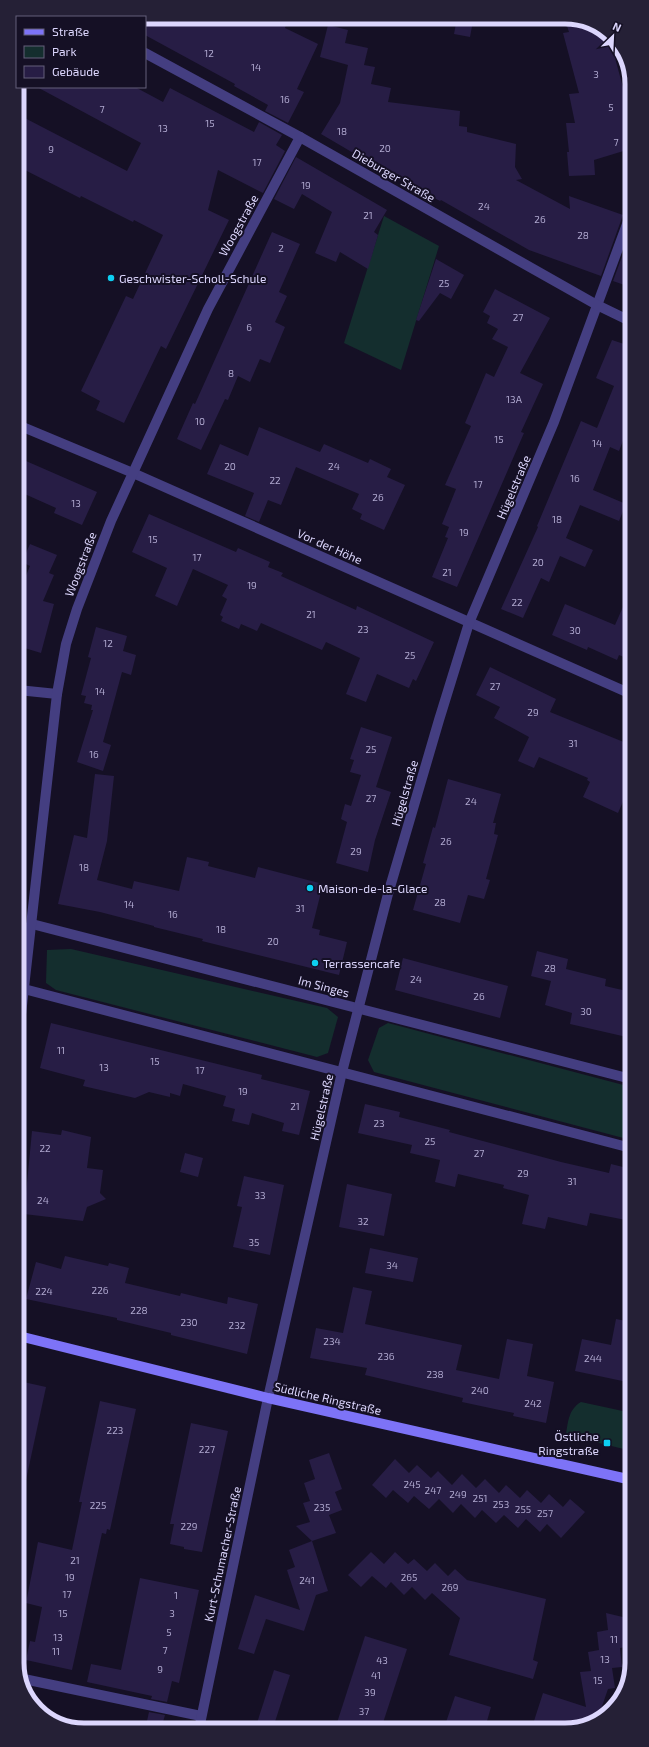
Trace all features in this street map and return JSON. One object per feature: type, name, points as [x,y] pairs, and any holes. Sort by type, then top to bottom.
[{"type":"main road","name":"Südliche Ringstraße","points":[[24,1337],[268,1398],[625,1478]]},
{"type":"street","name":"Dieburger Straße","points":[[146,54],[300,137],[597,305],[625,319]]},
{"type":"street","name":"Woogstraße","points":[[24,989],[57,694],[66,644],[83,589],[111,521],[208,309],[300,137]]},
{"type":"street","name":"Hügelstraße","points":[[268,1398],[342,1072],[388,894],[439,720],[469,622],[554,422],[625,229]]},
{"type":"street","name":"Vor der Höhe","points":[[24,428],[133,473],[625,691]]},
{"type":"street","points":[[24,691],[57,694]]},
{"type":"street","points":[[24,934],[32,924]]},
{"type":"street","name":"Im Singes","points":[[32,924],[625,1077]]},
{"type":"street","points":[[24,989],[625,1146]]},
{"type":"street","name":"Kurt-Schumacher-Straße","points":[[200,1723],[268,1398]]},
{"type":"street","points":[[27,1680],[201,1716]]},
{"type":"green space","points":[[384,216],[439,246],[401,370],[344,343]]},
{"type":"green space","points":[[71,949],[327,1008],[338,1017],[328,1053],[317,1057],[56,990],[46,983],[47,950]]},
{"type":"green space","points":[[388,1023],[625,1085],[625,1138],[374,1072],[368,1060],[379,1028]]},
{"type":"green space","points":[[581,1402],[625,1411],[625,1449],[566,1435],[568,1420],[577,1405]]},
{"type":"building","points":[[146,24],[286,24],[285,28],[318,44],[297,89],[304,92],[288,123],[265,111],[268,105],[234,86],[235,84],[146,36]]},
{"type":"building","points":[[456,24],[472,24],[470,37],[454,34]]},
{"type":"building","points":[[566,24],[577,25],[593,31],[593,56],[614,56],[625,95],[625,151],[594,160],[595,175],[569,176],[567,152],[569,152],[566,123],[575,123],[569,94],[579,93],[563,33],[569,32]]},
{"type":"building","points":[[328,25],[348,30],[345,43],[368,48],[364,65],[375,67],[371,84],[391,88],[388,102],[460,111],[459,126],[467,127],[467,132],[516,144],[515,167],[522,179],[516,180],[570,209],[569,196],[623,215],[601,276],[529,250],[441,200],[440,201],[401,181],[321,134],[340,103],[348,65],[320,57]]},
{"type":"building","points":[[39,88],[137,88],[163,102],[170,88],[254,132],[259,122],[282,135],[276,145],[285,151],[263,193],[218,170],[208,210],[229,220],[166,349],[161,346],[124,423],[96,410],[100,401],[81,391],[126,296],[133,299],[163,235],[81,196],[80,198],[24,170],[24,118],[127,171],[141,143]]},
{"type":"building","points":[[296,157],[387,210],[374,232],[378,235],[368,269],[340,252],[336,262],[315,253],[332,212],[302,194],[294,209],[274,199]]},
{"type":"building","points":[[272,232],[300,244],[279,292],[287,296],[275,322],[285,327],[270,363],[260,359],[250,382],[238,376],[228,400],[225,399],[201,450],[177,439],[193,403],[195,404]]},
{"type":"building","points":[[625,249],[625,285],[613,281]]},
{"type":"building","points":[[436,259],[464,275],[451,299],[440,293],[419,321],[416,320]]},
{"type":"building","points":[[495,289],[550,318],[520,373],[543,384],[521,432],[524,433],[457,587],[432,577],[448,538],[445,537],[449,527],[442,524],[456,489],[445,485],[471,426],[465,423],[486,373],[494,377],[508,347],[492,339],[498,329],[487,323],[490,316],[483,312]]},
{"type":"building","points":[[612,340],[625,344],[625,420],[623,426],[625,427],[625,436],[619,451],[610,447],[593,490],[625,504],[625,506],[619,521],[580,505],[566,538],[593,550],[585,567],[560,556],[549,582],[541,578],[523,618],[501,609],[538,527],[537,526],[581,421],[597,428],[614,386],[596,378]]},
{"type":"building","points":[[259,427],[320,452],[324,444],[368,463],[370,459],[391,469],[387,477],[405,485],[384,530],[360,519],[362,514],[352,509],[359,494],[296,467],[281,505],[268,500],[259,522],[245,516],[254,493],[207,474],[220,444],[248,456]]},
{"type":"building","points":[[26,461],[97,492],[82,525],[54,513],[56,508],[24,494],[24,466]]},
{"type":"building","points":[[149,514],[236,552],[238,548],[270,562],[268,567],[283,573],[281,576],[356,610],[357,606],[434,642],[416,681],[413,679],[409,688],[377,674],[366,702],[346,694],[360,658],[326,642],[322,650],[261,623],[257,631],[241,624],[239,629],[221,621],[223,617],[220,615],[227,599],[222,596],[228,585],[193,569],[177,606],[155,596],[167,568],[132,552]]},
{"type":"building","points":[[30,544],[57,555],[49,573],[54,575],[43,601],[54,604],[41,653],[24,648],[24,580],[30,566],[24,563],[24,558]]},
{"type":"building","points":[[625,602],[625,658],[619,655],[617,660],[588,647],[587,650],[552,635],[565,604],[615,625]]},
{"type":"building","points":[[96,627],[127,636],[123,651],[136,655],[131,675],[122,672],[103,742],[111,745],[103,771],[77,762],[93,710],[91,710],[92,705],[84,703],[86,696],[81,695],[91,658],[88,657]]},
{"type":"building","points":[[490,667],[556,699],[550,712],[625,743],[625,797],[618,813],[583,797],[590,782],[587,780],[588,778],[539,757],[534,768],[518,761],[529,737],[494,718],[500,707],[476,695]]},
{"type":"building","points":[[361,727],[392,737],[376,787],[391,792],[375,840],[368,872],[336,863],[347,822],[341,819],[345,804],[351,806],[361,775],[350,772],[354,760],[350,759]]},
{"type":"building","points":[[95,774],[114,776],[107,841],[97,880],[132,889],[134,881],[179,891],[187,857],[209,862],[208,866],[255,878],[258,867],[323,884],[312,928],[320,930],[319,935],[347,942],[339,975],[202,941],[203,939],[100,912],[58,904],[74,835],[87,838]]},
{"type":"building","points":[[448,779],[501,794],[493,823],[496,823],[494,834],[498,835],[486,879],[490,880],[484,899],[468,895],[460,923],[413,910],[426,864],[423,863],[433,827],[435,828]]},
{"type":"building","points":[[537,951],[568,959],[566,969],[606,979],[605,986],[625,991],[625,1037],[570,1024],[572,1013],[545,1005],[551,981],[531,976]]},
{"type":"building","points":[[403,958],[508,986],[500,1018],[395,990]]},
{"type":"building","points":[[51,1023],[262,1075],[261,1079],[310,1091],[299,1135],[282,1131],[284,1123],[252,1113],[249,1125],[232,1121],[235,1109],[223,1106],[226,1096],[183,1084],[180,1096],[170,1093],[170,1097],[149,1092],[135,1098],[83,1086],[85,1080],[40,1068]]},
{"type":"building","points":[[365,1104],[400,1112],[399,1117],[450,1130],[449,1132],[561,1162],[609,1173],[611,1164],[625,1168],[625,1220],[590,1213],[587,1226],[548,1217],[545,1229],[522,1224],[529,1195],[503,1188],[504,1185],[458,1174],[455,1187],[435,1182],[440,1160],[410,1153],[412,1145],[358,1133]]},
{"type":"building","points":[[62,1130],[91,1137],[87,1168],[103,1170],[100,1193],[106,1199],[87,1207],[83,1221],[24,1214],[32,1131],[61,1135]]},
{"type":"building","points":[[185,1153],[203,1158],[198,1177],[180,1172]]},
{"type":"building","points":[[244,1176],[284,1185],[270,1255],[233,1247],[242,1207],[237,1206]]},
{"type":"building","points":[[347,1184],[392,1194],[384,1236],[339,1227]]},
{"type":"building","points":[[370,1248],[418,1258],[413,1282],[365,1273]]},
{"type":"building","points":[[65,1256],[108,1266],[109,1263],[129,1268],[125,1283],[180,1296],[181,1293],[227,1304],[228,1297],[258,1304],[247,1354],[171,1335],[171,1333],[117,1320],[117,1318],[26,1299],[36,1262],[61,1269]]},
{"type":"building","points":[[353,1287],[372,1291],[365,1324],[462,1345],[456,1370],[499,1379],[507,1339],[533,1344],[527,1376],[554,1382],[546,1423],[513,1416],[514,1413],[462,1402],[463,1398],[365,1375],[367,1368],[310,1358],[316,1328],[343,1333]]},
{"type":"building","points":[[616,1319],[625,1321],[625,1382],[575,1371],[582,1339],[611,1345]]},
{"type":"building","points":[[24,1382],[46,1387],[26,1480],[24,1480]]},
{"type":"building","points":[[100,1401],[136,1409],[110,1530],[107,1529],[106,1534],[102,1533],[72,1670],[26,1660],[30,1641],[35,1642],[42,1607],[26,1603],[38,1542],[72,1550],[82,1502],[79,1502]]},
{"type":"building","points":[[191,1423],[228,1431],[202,1552],[184,1549],[184,1547],[170,1544],[174,1524],[170,1524]]},
{"type":"building","points":[[329,1453],[342,1489],[335,1492],[342,1510],[329,1515],[336,1533],[312,1541],[296,1526],[310,1522],[303,1503],[310,1501],[304,1483],[315,1479],[309,1460]]},
{"type":"building","points":[[395,1459],[409,1473],[417,1465],[431,1478],[438,1471],[452,1485],[462,1474],[476,1488],[485,1479],[499,1493],[506,1485],[520,1498],[527,1490],[541,1503],[549,1494],[563,1507],[570,1499],[585,1512],[561,1538],[547,1524],[540,1532],[526,1519],[518,1528],[504,1515],[496,1523],[482,1510],[475,1518],[461,1504],[453,1513],[439,1499],[429,1509],[414,1496],[408,1503],[393,1490],[386,1498],[372,1485]]},
{"type":"building","points":[[312,1541],[328,1591],[316,1595],[304,1631],[266,1619],[254,1654],[238,1649],[255,1595],[300,1610],[287,1570],[295,1567],[289,1550]]},
{"type":"building","points":[[371,1552],[384,1564],[395,1552],[408,1564],[414,1559],[427,1571],[435,1563],[448,1576],[455,1569],[467,1580],[546,1599],[533,1660],[538,1662],[533,1679],[449,1655],[460,1618],[432,1593],[425,1600],[412,1587],[404,1595],[391,1582],[386,1588],[372,1576],[361,1587],[348,1575]]},
{"type":"building","points":[[140,1578],[199,1590],[179,1683],[172,1681],[167,1702],[151,1699],[152,1696],[87,1682],[91,1664],[121,1670]]},
{"type":"building","points":[[606,1613],[625,1618],[625,1647],[620,1648],[622,1667],[612,1668],[615,1688],[608,1689],[600,1711],[580,1721],[565,1723],[540,1723],[534,1721],[543,1693],[586,1707],[580,1672],[591,1671],[588,1652],[599,1650],[597,1632],[608,1630]]},
{"type":"building","points":[[365,1636],[407,1649],[383,1723],[337,1723]]},
{"type":"building","points":[[274,1670],[290,1675],[275,1723],[257,1723]]},
{"type":"building","points":[[455,1696],[491,1707],[486,1723],[446,1723]]},
{"type":"building","points":[[149,1712],[165,1715],[163,1723],[147,1723]]},
{"type":"place","name":"Geschwister-Scholl-Schule","points":[[111,278]]},
{"type":"place","name":"Maison-de-la-Glace","points":[[310,888]]},
{"type":"place","name":"Terrassencafe","points":[[315,963]]},
{"type":"place","name":"Östliche Ringstraße","points":[[607,1443]]}]
